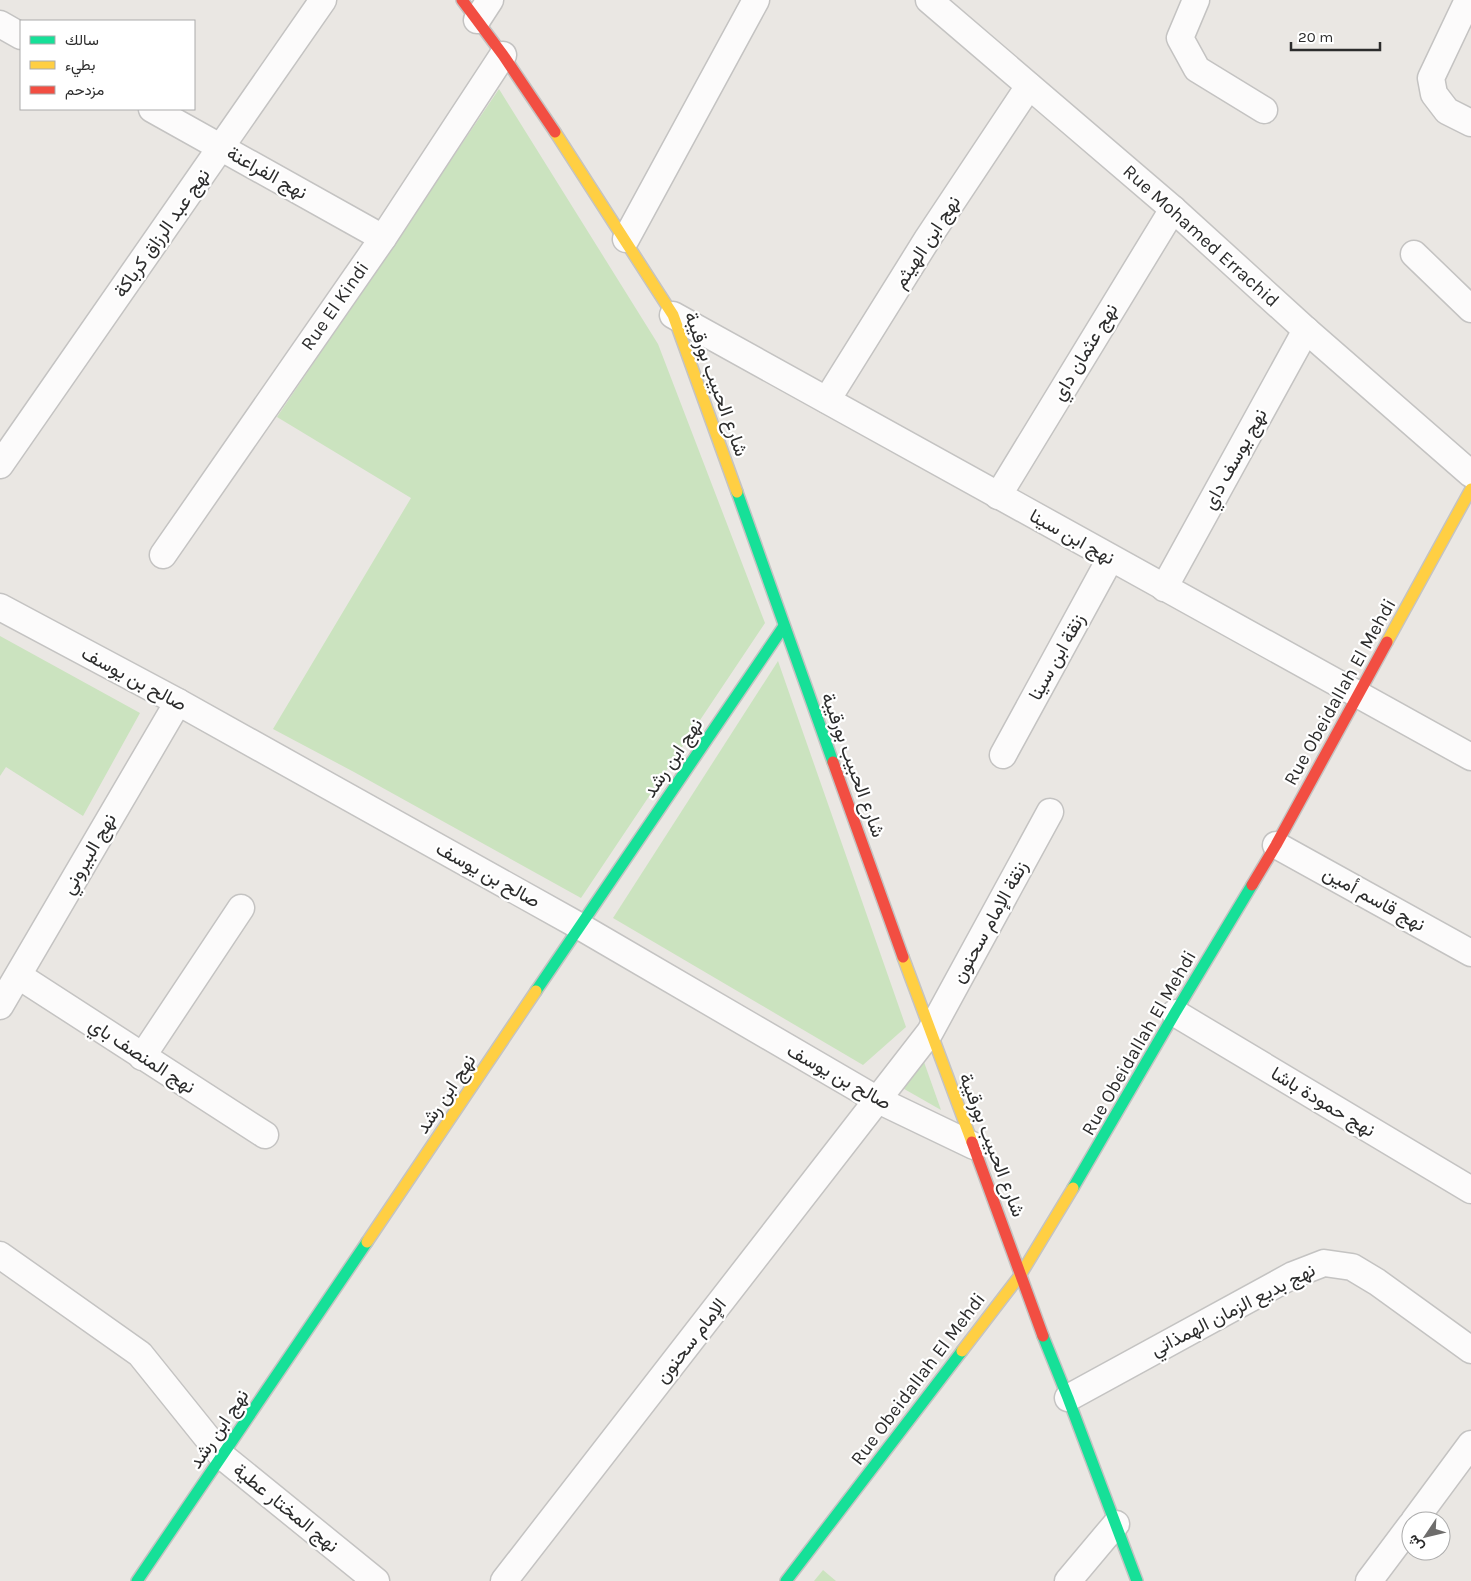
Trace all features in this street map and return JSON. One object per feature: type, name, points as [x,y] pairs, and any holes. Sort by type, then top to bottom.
[{"type":"street","name":"نهج عبد الرزاق كرباكة","points":[[0,465],[323,0]]},
{"type":"street","points":[[626,239],[756,0]]},
{"type":"street","name":"Rue Mohamed Errachid","points":[[928,0],[1172,208],[1306,330],[1471,474]]},
{"type":"street","points":[[1196,0],[1180,38],[1197,69],[1264,110]]},
{"type":"street","points":[[1468,0],[1431,78],[1434,94],[1447,111],[1471,123]]},
{"type":"street","name":"شارع الحبيب بورقيبة","points":[[476,7],[503,55],[626,239],[673,315],[930,1032],[1136,1581]]},
{"type":"street","points":[[0,24],[20,35]]},
{"type":"street","name":"Rue El Kindi","points":[[164,555],[383,238],[503,55]]},
{"type":"street","name":"نهج ابن الهيثم","points":[[827,400],[928,238],[1029,86]]},
{"type":"street","name":"نهج الفراعنة","points":[[154,110],[383,238]]},
{"type":"street","name":"نهج عثمان داي","points":[[998,496],[1172,208]]},
{"type":"street","points":[[1414,254],[1471,309]]},
{"type":"street","name":"نهج ابن سينا","points":[[673,315],[1110,559],[1471,757]]},
{"type":"street","name":"نهج يوسف داي","points":[[1164,588],[1306,330]]},
{"type":"street","name":"Rue Obeidallah El Mehdi","points":[[786,1581],[1021,1274],[1099,1146],[1175,1013],[1276,845],[1471,489]]},
{"type":"street","name":"زنقة ابن سينا","points":[[1003,755],[1110,559]]},
{"type":"street","name":"صالح بن يوسف","points":[[0,607],[178,702],[580,927],[876,1099],[974,1146]]},
{"type":"street","name":"نهج ابن رشد","points":[[137,1581],[784,626]]},
{"type":"street","name":"نهج البيروني","points":[[0,1006],[178,702]]},
{"type":"street","name":"زنقة الإمام سحنون","points":[[876,1099],[930,1032],[1050,812]]},
{"type":"street","name":"نهج قاسم أمين","points":[[1276,845],[1471,953]]},
{"type":"street","points":[[142,1057],[241,908]]},
{"type":"street","name":"نهج المنصف باي","points":[[19,976],[265,1135]]},
{"type":"street","name":"نهج حمودة باشا","points":[[1175,1013],[1471,1190]]},
{"type":"street","name":"الإمام سحنون","points":[[504,1581],[876,1099]]},
{"type":"street","name":"نهج المختار عطية","points":[[0,1255],[140,1354],[222,1456],[376,1581]]},
{"type":"street","name":"نهج بديع الزمان الهمذاني","points":[[1068,1398],[1293,1275],[1324,1263],[1352,1267],[1377,1282],[1471,1350]]},
{"type":"street","points":[[1421,1511],[1471,1444]]},
{"type":"street","points":[[1068,1581],[1116,1524]]},
{"type":"street","points":[[1369,1581],[1401,1538]]},
{"type":"green space","points":[[499,89],[658,344],[765,623],[581,898],[273,729],[411,498],[277,417]]},
{"type":"green space","points":[[0,636],[140,713],[83,816],[6,767],[0,776]]},
{"type":"green space","points":[[778,661],[906,1027],[863,1065],[613,918]]},
{"type":"green space","points":[[924,1062],[941,1110],[899,1086]]},
{"type":"green space","points":[[823,1570],[836,1581],[814,1581]]},
{"type":"traffic: fast","points":[[737,492],[833,762]]},
{"type":"traffic: fast","points":[[536,991],[784,626]]},
{"type":"traffic: fast","points":[[1073,1188],[1252,885]]},
{"type":"traffic: fast","points":[[137,1581],[367,1242]]},
{"type":"traffic: fast","points":[[1043,1336],[1137,1581]]},
{"type":"traffic: fast","points":[[786,1581],[962,1351]]},
{"type":"traffic: slow","points":[[555,132],[673,315],[737,492]]},
{"type":"traffic: slow","points":[[1387,642],[1471,489]]},
{"type":"traffic: slow","points":[[903,957],[972,1142]]},
{"type":"traffic: slow","points":[[367,1242],[536,991]]},
{"type":"traffic: slow","points":[[962,1351],[1021,1274],[1073,1188]]},
{"type":"traffic: jam","points":[[462,0],[503,55],[555,132]]},
{"type":"traffic: jam","points":[[1252,885],[1276,845],[1387,642]]},
{"type":"traffic: jam","points":[[833,762],[903,957]]},
{"type":"traffic: jam","points":[[972,1142],[1043,1336]]}]
